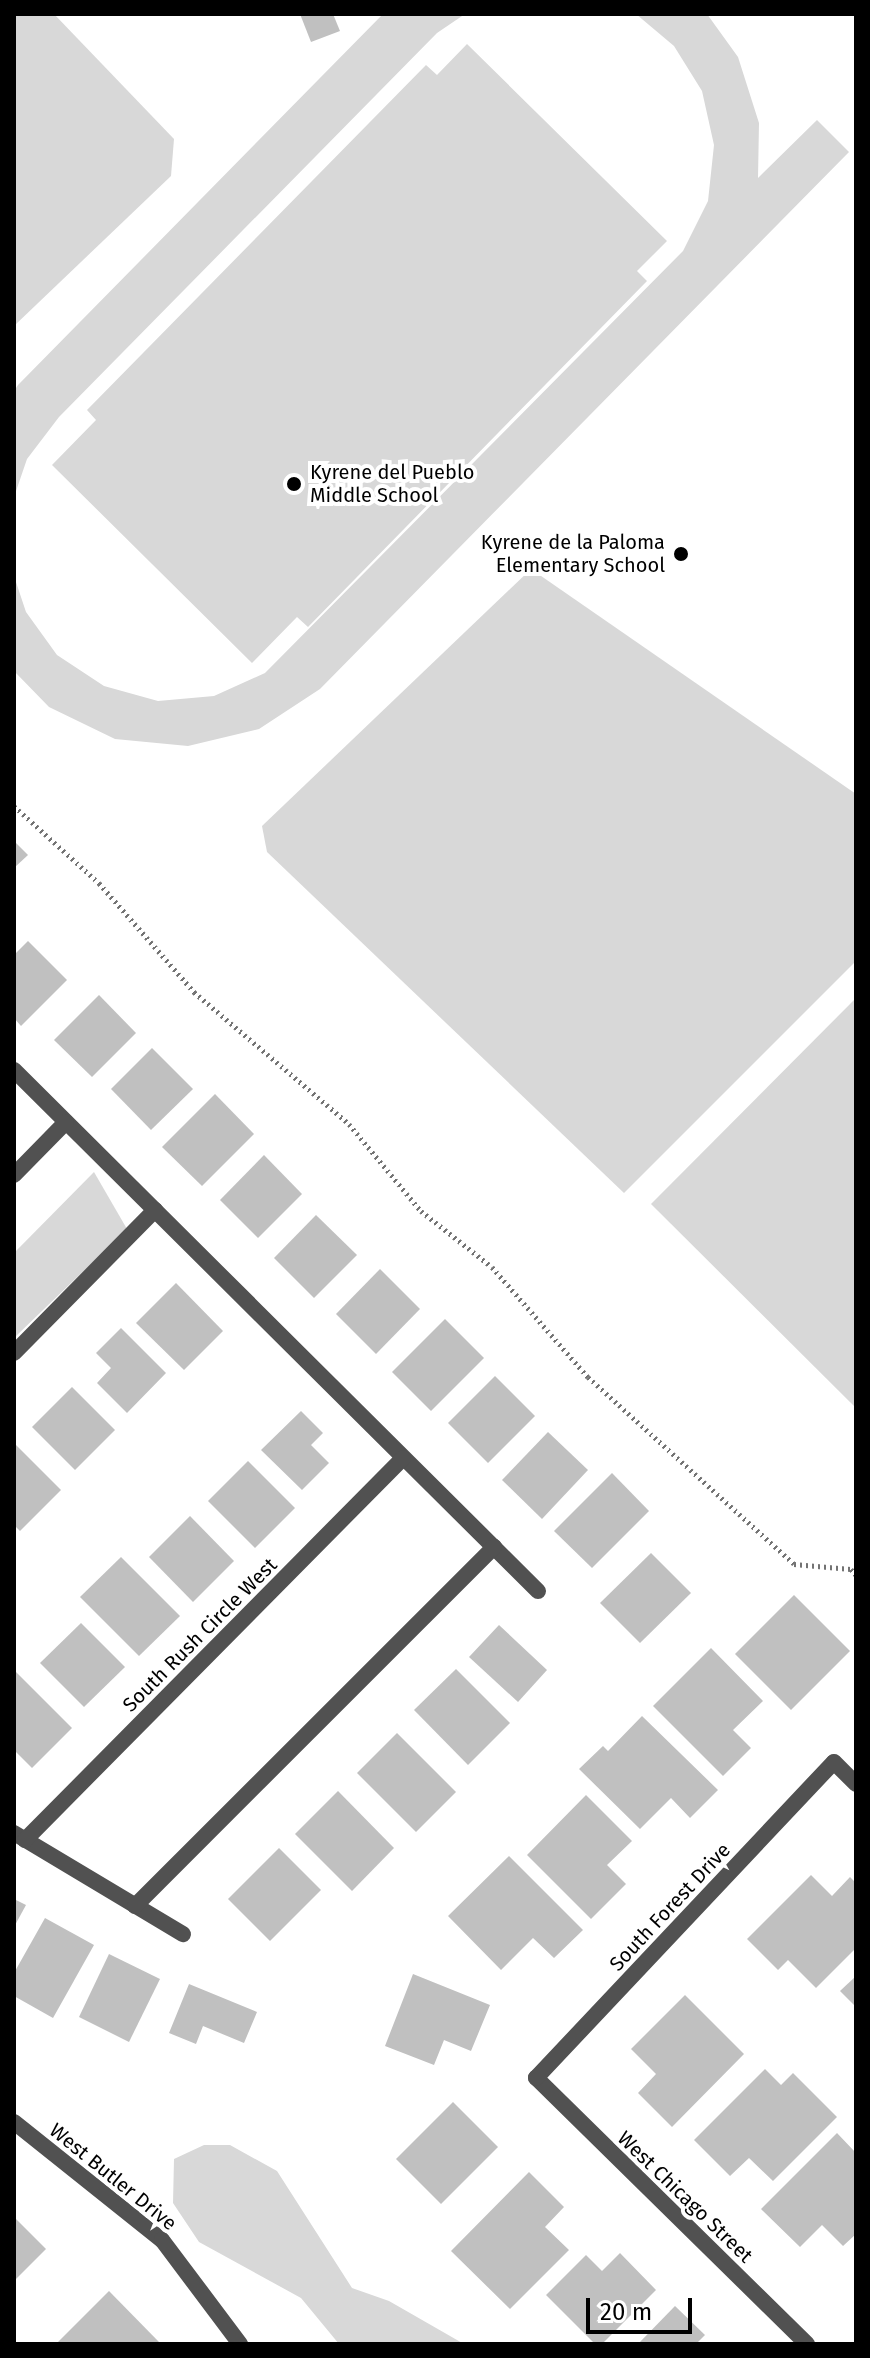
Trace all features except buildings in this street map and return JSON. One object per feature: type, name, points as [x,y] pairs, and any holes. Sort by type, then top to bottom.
[{"type":"street","points":[[14,1070],[538,1591]]},
{"type":"street","points":[[14,1175],[66,1122]]},
{"type":"street","points":[[14,1353],[155,1210]]},
{"type":"street","name":"South Rush Circle West","points":[[183,1934],[19,1836],[403,1458]]},
{"type":"street","points":[[135,1906],[494,1547]]},
{"type":"street","name":"South Forest Drive","points":[[536,2078],[834,1762],[856,1784]]},
{"type":"street","name":"West Chicago Street","points":[[536,2078],[807,2344]]},
{"type":"street","name":"West Butler Drive","points":[[14,2122],[162,2240],[240,2344]]},
{"type":"path","points":[[14,806],[99,883],[194,992],[349,1124],[421,1211],[492,1267],[588,1377],[794,1564],[851,1569],[856,1575]]},
{"type":"shaded area","points":[[14,14],[54,14],[174,139],[171,176],[14,326]]},
{"type":"shaded area","points":[[383,14],[465,14],[437,33],[59,417],[27,459],[14,497],[14,391],[18,385]]},
{"type":"shaded area","points":[[636,14],[707,14],[738,57],[759,123],[758,178],[817,120],[849,152],[320,689],[259,729],[188,746],[115,739],[49,707],[14,671],[14,576],[26,612],[57,655],[104,686],[158,701],[214,696],[265,673],[683,251],[708,201],[714,145],[702,91],[674,46]]},
{"type":"shaded area","points":[[467,44],[667,241],[637,271],[647,281],[308,627],[297,617],[252,663],[52,465],[96,420],[87,410],[426,65],[437,75]]},
{"type":"shaded area","points":[[531,569],[856,794],[856,961],[624,1193],[267,852],[262,826]]},
{"type":"shaded area","points":[[856,998],[856,1408],[651,1204]]},
{"type":"shaded area","points":[[94,1172],[127,1229],[14,1338],[14,1253]]},
{"type":"shaded area","points":[[204,2145],[230,2145],[277,2171],[352,2288],[389,2301],[464,2344],[339,2344],[301,2298],[199,2242],[173,2203],[174,2159]]},
{"type":"place","name":"Kyrene del Pueblo Middle School","points":[[294,484]]},
{"type":"place","name":"Kyrene de la Paloma Elementary School","points":[[681,554]]}]
